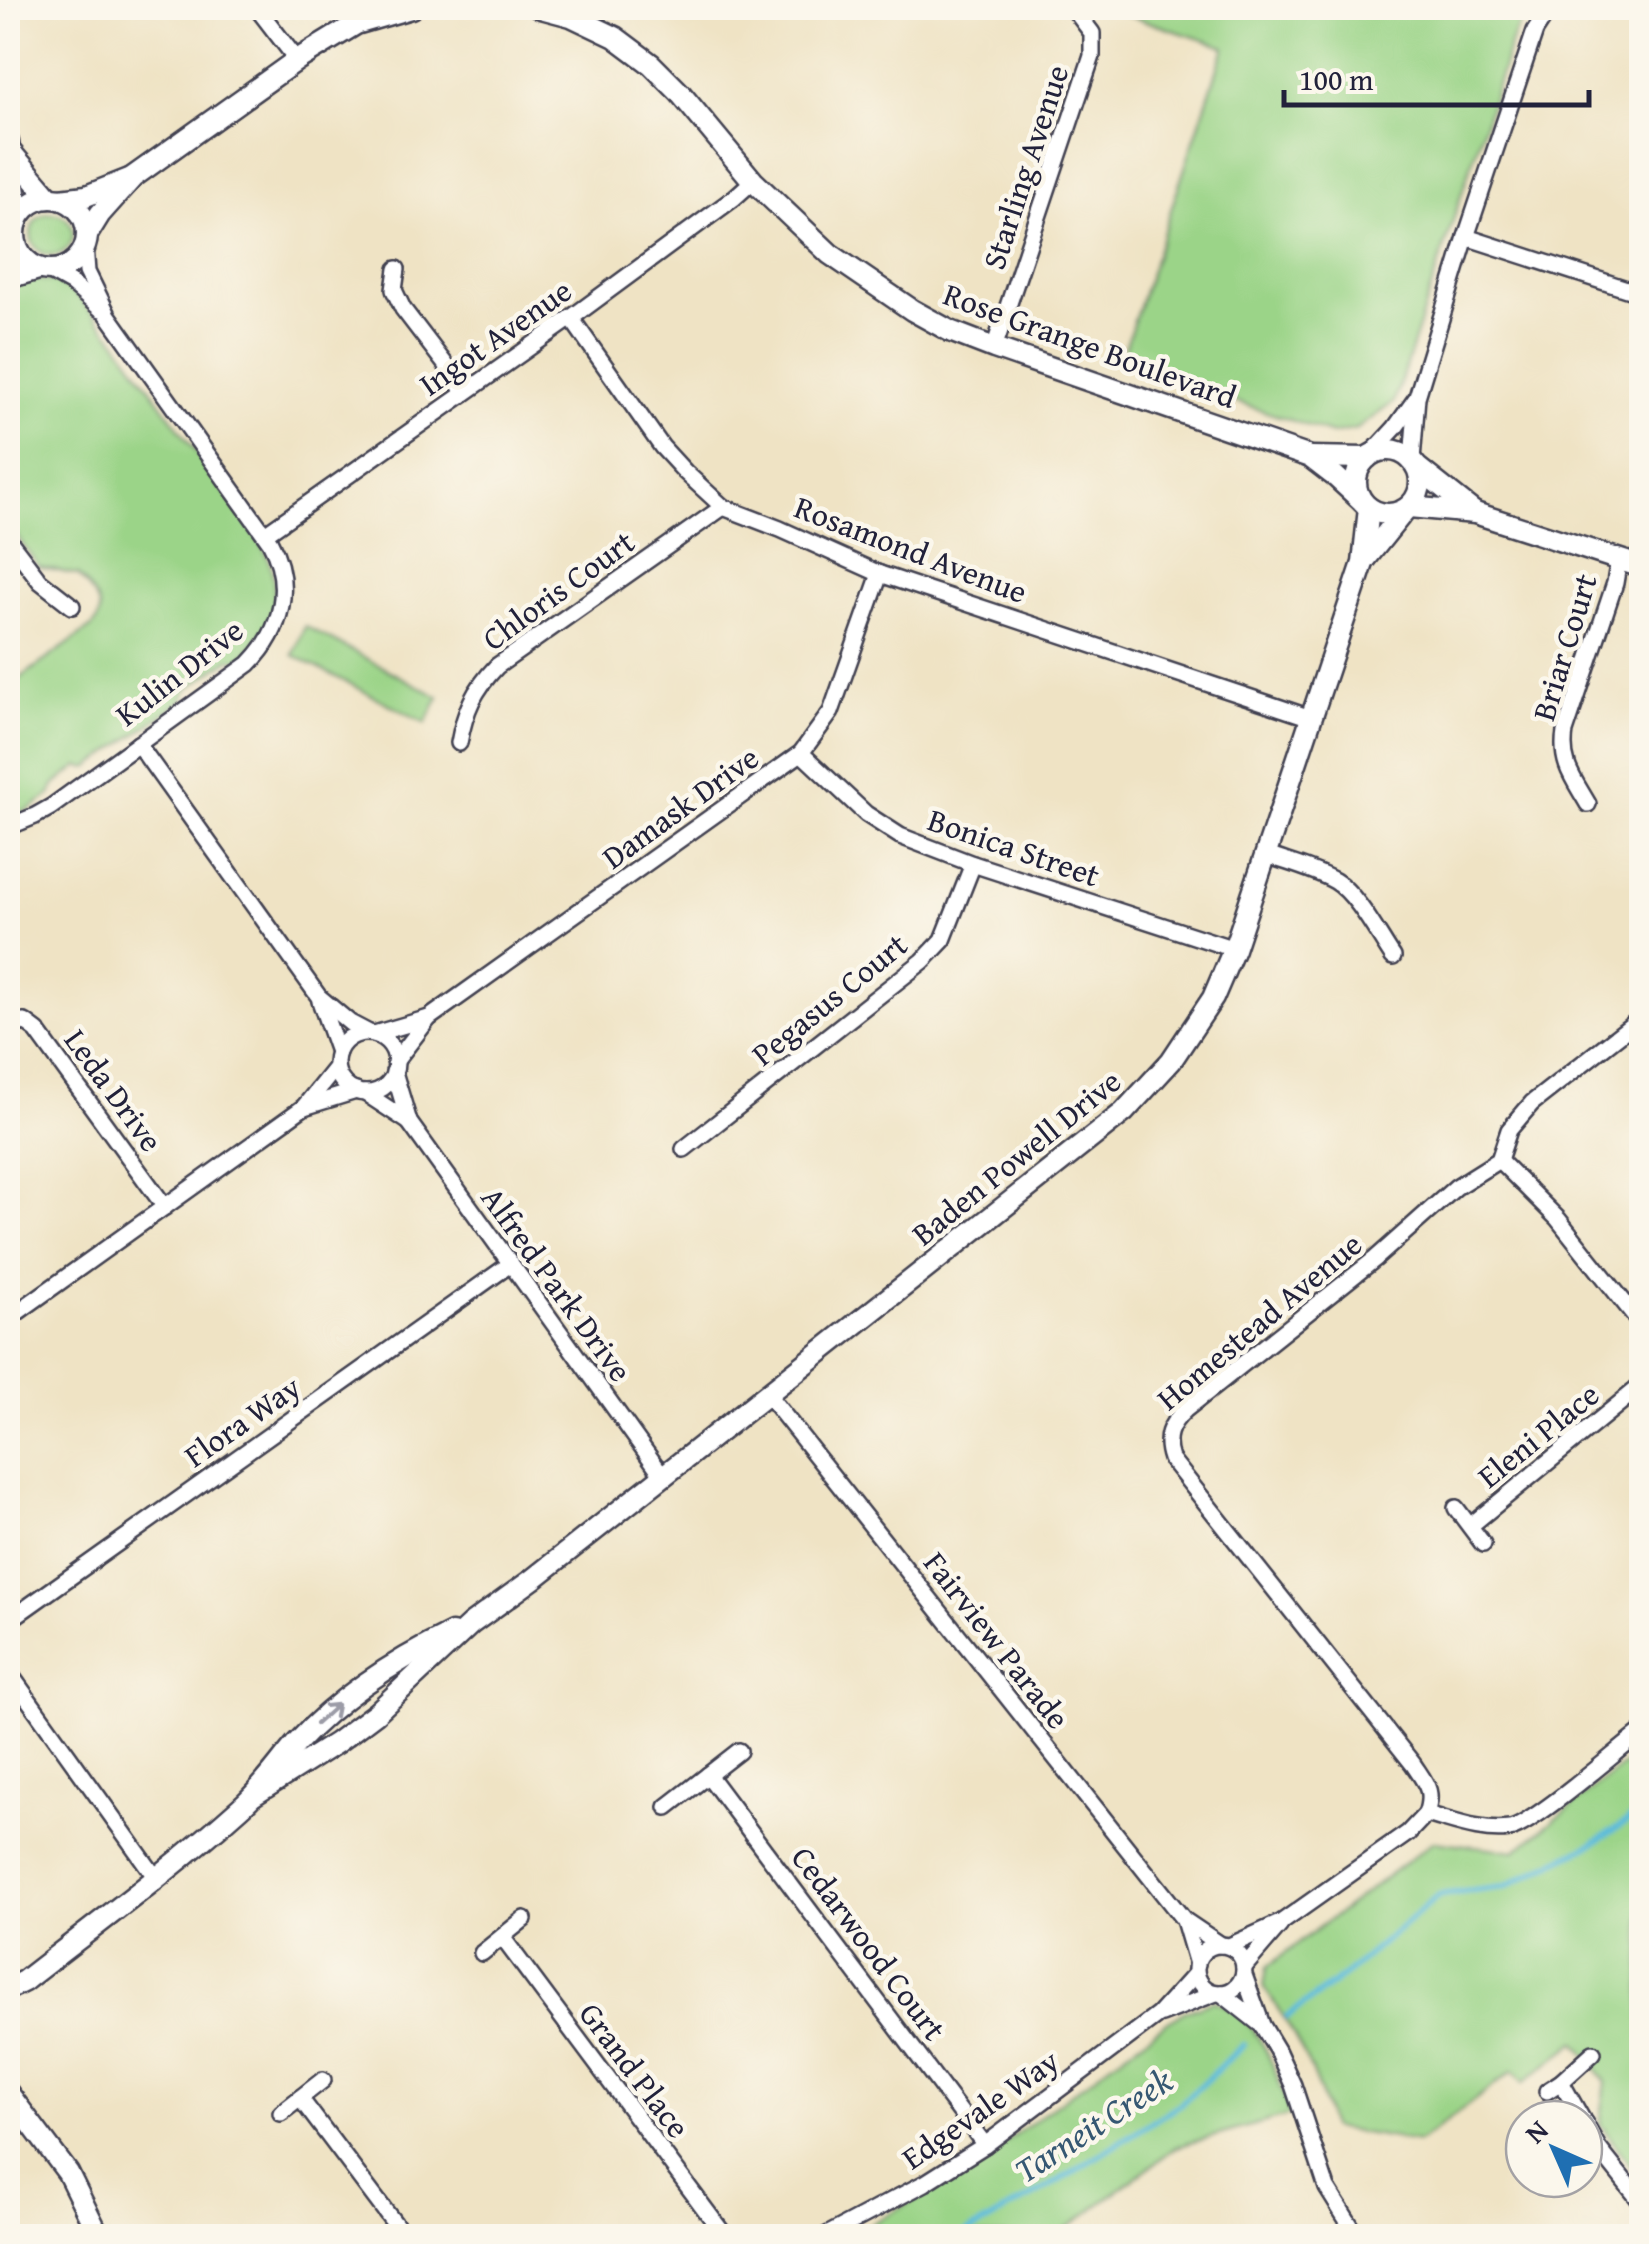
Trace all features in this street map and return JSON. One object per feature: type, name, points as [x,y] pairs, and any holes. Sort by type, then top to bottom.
[{"type":"street","points":[[257,8],[297,60]]},
{"type":"street","points":[[8,278],[70,264],[80,256],[100,214],[133,177],[297,60],[356,24],[411,8]]},
{"type":"street","name":"Rose Grange Boulevard","points":[[541,8],[571,16],[616,37],[651,64],[753,180],[830,254],[912,310],[950,331],[994,348],[1310,457],[1365,505]]},
{"type":"street","name":"Starling Avenue","points":[[994,348],[1092,56],[1092,33],[1073,8]]},
{"type":"street","points":[[1417,397],[1368,456],[1356,478],[1365,505],[1383,514],[1407,508],[1421,484],[1415,463],[1417,397],[1535,32],[1550,8]]},
{"type":"street","points":[[8,146],[55,199],[80,212],[86,240]]},
{"type":"street","points":[[8,146],[13,232],[20,253],[28,263],[43,270]]},
{"type":"street","points":[[13,232],[30,205],[86,196],[133,177]]},
{"type":"street","name":"Ingot Avenue","points":[[265,534],[571,318],[753,180]]},
{"type":"street","points":[[1466,237],[1642,294]]},
{"type":"street","name":"Kulin Drive","points":[[8,826],[51,806],[250,664],[269,640],[280,614],[283,588],[279,562],[265,534],[108,315],[87,272],[86,240]]},
{"type":"street","points":[[397,269],[394,290],[403,309],[464,393]]},
{"type":"street","name":"Kulin Drive","points":[[43,270],[72,284],[108,315]]},
{"type":"street","name":"Rosamond Avenue","points":[[571,318],[662,447],[723,506],[880,574],[1311,718]]},
{"type":"street","points":[[1368,456],[1396,450],[1475,513]]},
{"type":"street","name":"Rose Grange Boulevard","points":[[1310,457],[1368,456]]},
{"type":"street","name":"Baden Powell Drive","points":[[8,2002],[16,1985],[156,1878],[254,1795],[376,1713],[472,1624],[1124,1112],[1171,1061],[1213,998],[1234,949],[1363,562],[1365,505]]},
{"type":"street","name":"Chloris Court","points":[[458,743],[476,688],[497,666],[723,506]]},
{"type":"street","points":[[1407,508],[1475,513],[1642,567]]},
{"type":"street","name":"Baden Powell Drive","points":[[1363,562],[1407,508]]},
{"type":"street","points":[[8,539],[29,569],[72,606]]},
{"type":"street","name":"Briar Court","points":[[1588,804],[1564,762],[1562,748],[1620,559]]},
{"type":"street","name":"Damask Drive","points":[[395,1067],[429,1018],[801,754],[830,712],[880,574]]},
{"type":"street","points":[[138,744],[319,997],[350,1023],[389,1044],[395,1067],[383,1087],[304,1107]]},
{"type":"street","name":"Bonica Street","points":[[801,754],[866,814],[900,836],[973,864],[1234,949]]},
{"type":"street","points":[[1266,855],[1339,882],[1394,957]]},
{"type":"street","name":"Pegasus Court","points":[[684,1149],[923,961],[943,940],[973,864]]},
{"type":"street","points":[[319,997],[343,1082],[361,1092]]},
{"type":"street","points":[[1642,1017],[1532,1103],[1509,1130],[1499,1160],[1558,1219],[1642,1325]]},
{"type":"street","name":"Damask Drive","points":[[371,1034],[429,1018]]},
{"type":"street","name":"Leda Drive","points":[[8,1022],[25,1022],[37,1031],[165,1207]]},
{"type":"street","points":[[8,1319],[304,1107],[350,1038],[371,1034]]},
{"type":"street","name":"Alfred Park Drive","points":[[395,1067],[409,1122],[663,1476]]},
{"type":"street","name":"Alfred Park Drive","points":[[361,1092],[409,1122]]},
{"type":"street","name":"Homestead Avenue","points":[[1426,1814],[1429,1788],[1421,1776],[1171,1459],[1168,1432],[1185,1410],[1374,1260],[1456,1187],[1499,1160]]},
{"type":"street","name":"Flora Way","points":[[8,1621],[509,1265]]},
{"type":"street","name":"Eleni Place","points":[[1470,1526],[1642,1386]]},
{"type":"street","name":"Fairview Parade","points":[[768,1395],[1184,1920],[1225,1946]]},
{"type":"street","name":"Eleni Place","points":[[1456,1508],[1483,1544]]},
{"type":"street","name":"Baden Powell Drive","points":[[254,1795],[297,1743],[357,1689],[390,1666],[472,1624]]},
{"type":"street","points":[[8,1672],[156,1878]]},
{"type":"street","points":[[357,1689],[376,1713]]},
{"type":"street","points":[[1262,2026],[1203,1986],[1196,1968],[1205,1950],[1225,1946],[1282,1922],[1408,1833],[1426,1814],[1480,1829],[1513,1828],[1538,1814],[1642,1732]]},
{"type":"street","points":[[667,1807],[740,1751]]},
{"type":"street","name":"Cedarwood Court","points":[[708,1775],[985,2145]]},
{"type":"street","points":[[482,1953],[524,1919]]},
{"type":"street","name":"Fairview Parade","points":[[1184,1920],[1196,1968]]},
{"type":"street","points":[[1218,1993],[1235,1988],[1282,1922]]},
{"type":"street","name":"Grand Place","points":[[502,1937],[725,2236]]},
{"type":"street","points":[[1225,1946],[1239,1954],[1262,2026],[1293,2085],[1327,2188],[1357,2236]]},
{"type":"street","name":"Edgevale Way","points":[[825,2236],[925,2183],[985,2145],[1158,2016],[1196,1968]]},
{"type":"street","name":"Edgevale Way","points":[[1158,2016],[1218,1993]]},
{"type":"street","points":[[1547,2091],[1593,2053]]},
{"type":"street","points":[[280,2113],[322,2080]]},
{"type":"street","points":[[1561,2082],[1571,2099]]},
{"type":"street","points":[[8,2093],[68,2174],[99,2236]]},
{"type":"street","points":[[300,2098],[404,2236]]},
{"type":"street","points":[[1604,2155],[1642,2202]]},
{"type":"green space","points":[[1105,8],[1529,8],[1513,36],[1394,402],[1357,429],[1332,434],[1120,363],[1225,47]]},
{"type":"green space","points":[[52,213],[67,219],[73,234],[67,249],[52,255],[37,249],[31,234],[37,219]]},
{"type":"green space","points":[[55,281],[78,296],[118,343],[262,544],[274,592],[273,606],[261,634],[240,660],[230,659],[187,689],[182,701],[89,768],[79,766],[54,785],[50,795],[28,810],[8,816],[8,687],[93,626],[100,613],[93,593],[78,575],[39,567],[8,524],[8,282]]},
{"type":"green space","points":[[305,626],[439,697],[426,723],[293,655]]},
{"type":"green space","points":[[1641,1751],[1641,2180],[1604,2129],[1606,2082],[1576,2042],[1523,2083],[1513,2071],[1419,2142],[1331,2128],[1304,2054],[1264,1987],[1267,1967],[1434,1841],[1515,1851]]},
{"type":"green space","points":[[1213,2001],[1243,2018],[1254,2032],[1272,2065],[1290,2115],[1176,2147],[1057,2236],[849,2236],[944,2184],[1170,2020]]},
{"type":"waterway","name":"Tarneit Creek","points":[[1287,2017],[1345,1975],[1439,1895],[1504,1887],[1590,1845],[1642,1812]]},
{"type":"waterway","name":"Tarneit Creek","points":[[962,2236],[1057,2182],[1180,2104],[1244,2045]]}]
